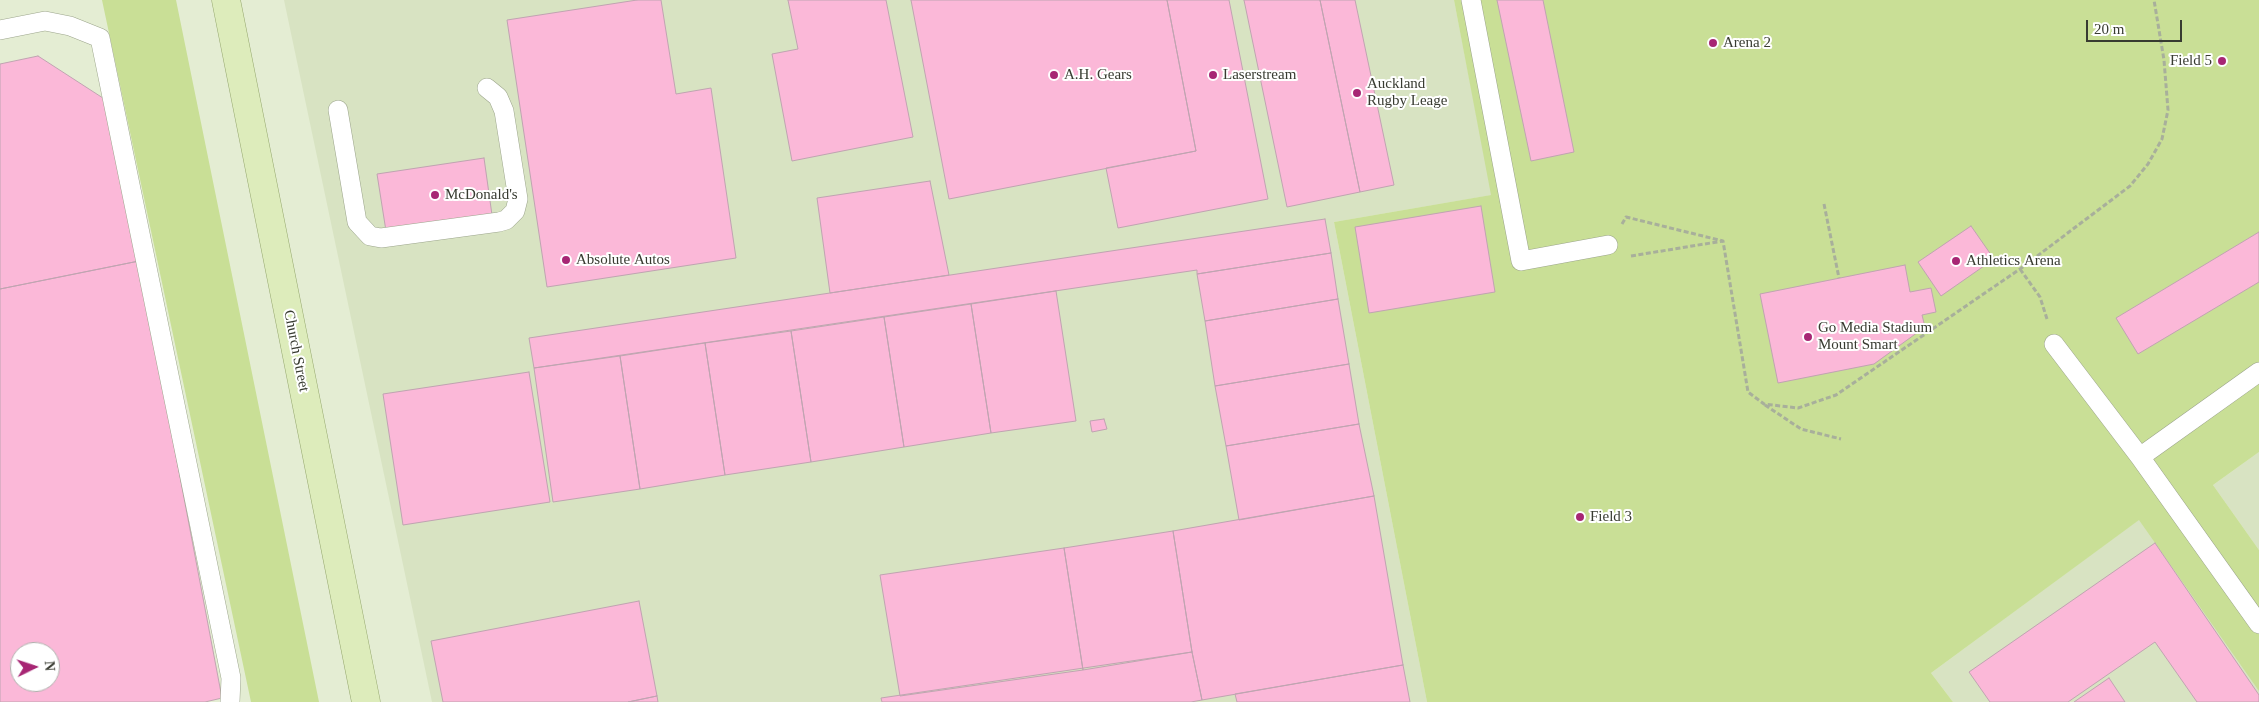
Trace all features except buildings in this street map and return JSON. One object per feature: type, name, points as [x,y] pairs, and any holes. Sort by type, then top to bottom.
[{"type":"main road","name":"Church Street","points":[[226,0],[366,702]]},
{"type":"lane","points":[[1471,0],[1522,261],[1608,245]]},
{"type":"lane","points":[[0,30],[46,21],[70,26],[100,38],[231,678],[230,702]]},
{"type":"lane","points":[[338,110],[356,222],[370,236],[381,238],[499,222],[506,220],[515,211],[518,199],[504,111],[498,98],[487,88]]},
{"type":"lane","points":[[2054,344],[2140,457],[2259,624]]},
{"type":"lane","points":[[2140,457],[2259,372]]},
{"type":"path","points":[[1764,404],[1798,408],[1836,395],[2020,269],[2130,186],[2148,164],[2162,139],[2168,110],[2164,60],[2154,0]]},
{"type":"path","points":[[1824,204],[1839,278]]},
{"type":"path","points":[[1608,245],[1626,217],[1723,241]]},
{"type":"path","points":[[1627,257],[1723,241]]},
{"type":"path","points":[[1723,241],[1748,392],[1801,428],[1841,439]]},
{"type":"path","points":[[2020,269],[2040,298],[2054,344]]},
{"type":"shaded area","points":[[284,0],[1454,0],[1492,195],[1334,222],[1427,702],[432,702]]},
{"type":"shaded area","points":[[2259,452],[2259,550],[2213,485]]},
{"type":"shaded area","points":[[2149,512],[2259,665],[2259,702],[1953,702],[1931,673]]},
{"type":"green space","points":[[102,0],[176,0],[319,702],[251,702]]},
{"type":"green space","name":"Go Media Stadium Mount Smart","points":[[1454,0],[2259,0],[2259,452],[2213,485],[2259,550],[2259,691],[2139,520],[1931,673],[1953,702],[1427,702],[1334,222],[1491,195]]},
{"type":"place","name":"Arena 2","points":[[1713,43]]},
{"type":"place","name":"Field 5","points":[[2222,61]]},
{"type":"place","name":"A.H. Gears","points":[[1054,75]]},
{"type":"place","name":"Laserstream","points":[[1213,75]]},
{"type":"place","name":"Auckland Rugby Leage","points":[[1357,93]]},
{"type":"place","name":"McDonald's","points":[[435,195]]},
{"type":"place","name":"Absolute Autos","points":[[566,260]]},
{"type":"place","name":"Athletics Arena","points":[[1956,261]]},
{"type":"place","name":"Go Media Stadium Mount Smart","points":[[1808,337]]},
{"type":"place","name":"Field 3","points":[[1580,517]]}]
